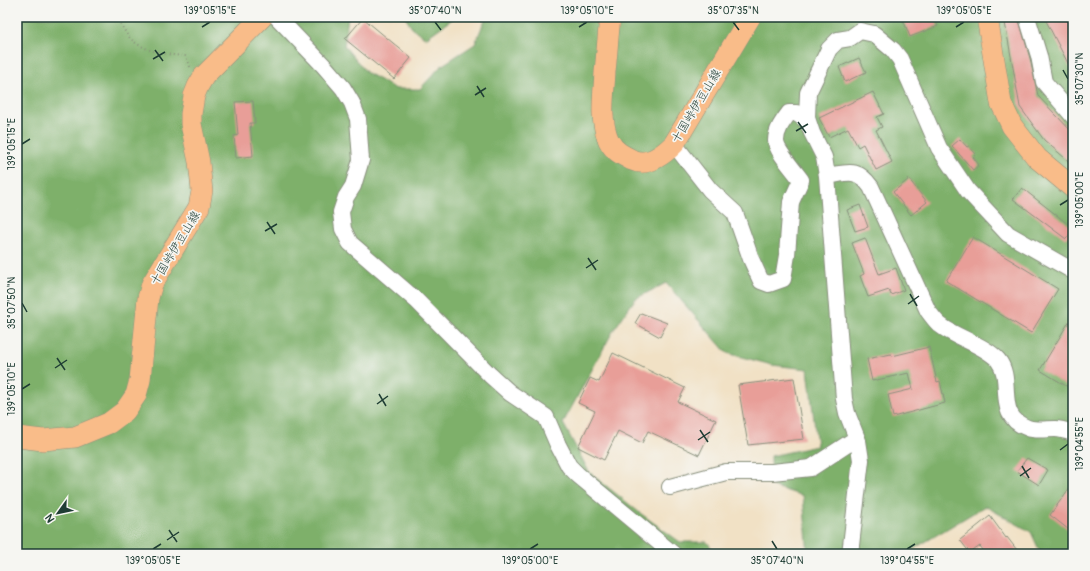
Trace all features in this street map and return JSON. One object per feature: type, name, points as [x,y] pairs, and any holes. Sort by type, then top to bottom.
[{"type":"main road","name":"十国峠伊豆山線","points":[[17,436],[43,440],[75,437],[109,423],[125,411],[136,395],[140,380],[148,298],[152,284],[199,207],[202,191],[200,170],[191,124],[194,96],[204,76],[262,17]]},
{"type":"main road","name":"十国峠伊豆山線","points":[[610,17],[603,102],[604,129],[610,142],[619,154],[638,163],[651,160],[665,154],[674,144],[750,17]]},
{"type":"main road","points":[[987,17],[1001,103],[1012,126],[1037,158],[1073,188]]},
{"type":"street","points":[[277,17],[343,88],[352,103],[358,119],[362,160],[353,186],[346,197],[341,212],[343,229],[350,243],[417,301],[490,375],[510,393],[546,417],[569,466],[673,554]]},
{"type":"street","points":[[1027,17],[1039,56],[1044,82],[1073,116]]},
{"type":"street","points":[[850,554],[861,460],[857,438],[847,413],[844,399],[827,176],[824,157],[812,133],[807,118],[808,92],[829,48],[838,40],[850,38],[860,31],[874,34],[893,50],[900,59],[939,148],[968,191],[1008,234],[1073,271]]},
{"type":"street","points":[[674,144],[710,190],[735,213],[761,282],[769,284],[783,279],[787,255],[791,202],[801,180],[782,155],[776,141],[780,127],[789,113],[796,113],[808,121]]},
{"type":"street","points":[[827,176],[854,172],[864,177],[871,187],[928,311],[940,325],[991,354],[998,360],[1004,372],[1006,407],[1012,417],[1019,424],[1028,428],[1057,429],[1073,433]]},
{"type":"street","points":[[670,488],[726,472],[772,472],[811,468],[857,438]]},
{"type":"path","points":[[116,17],[128,36],[141,47],[176,56],[186,56],[198,86]]},
{"type":"green space","points":[[17,17],[348,17],[344,46],[367,73],[396,89],[420,89],[441,66],[475,44],[486,17],[1073,17],[1073,554],[1041,554],[1031,532],[985,506],[905,554],[808,554],[803,496],[772,486],[771,456],[817,446],[808,369],[772,365],[727,353],[666,283],[635,299],[613,331],[563,423],[589,472],[640,513],[680,542],[707,542],[716,554],[17,554]]},
{"type":"green space","points":[[405,17],[455,17],[426,38],[412,28]]},
{"type":"building","points":[[902,17],[934,17],[938,26],[910,37]]},
{"type":"building","points":[[1004,17],[1018,17],[1030,58],[1038,96],[1073,133],[1073,165],[1044,140],[1020,107]]},
{"type":"building","points":[[1044,17],[1073,17],[1073,73]]},
{"type":"building","points":[[363,18],[411,58],[394,79],[345,39]]},
{"type":"building","points":[[859,58],[866,72],[845,82],[839,67]]},
{"type":"building","points":[[873,92],[884,114],[877,117],[882,127],[876,130],[892,162],[876,170],[863,144],[858,147],[848,128],[829,137],[819,118]]},
{"type":"building","points":[[253,101],[255,123],[250,123],[253,156],[236,158],[234,136],[238,135],[235,102]]},
{"type":"building","points":[[960,139],[976,154],[973,157],[979,165],[973,170],[952,146]]},
{"type":"building","points":[[909,179],[927,202],[911,215],[893,192]]},
{"type":"building","points":[[1022,188],[1073,228],[1073,231],[1066,239],[1013,199]]},
{"type":"building","points":[[860,205],[868,227],[855,231],[847,210]]},
{"type":"building","points":[[973,237],[1058,289],[1031,333],[946,281]]},
{"type":"building","points":[[865,238],[879,274],[896,268],[904,290],[891,295],[889,290],[868,297],[860,276],[864,274],[852,243]]},
{"type":"building","points":[[641,313],[667,323],[660,337],[635,323]]},
{"type":"building","points":[[1073,315],[1073,390],[1040,370]]},
{"type":"building","points":[[929,347],[937,382],[940,381],[945,403],[893,417],[888,395],[913,389],[909,373],[872,381],[867,359],[891,354],[892,356]]},
{"type":"building","points":[[613,353],[685,388],[678,402],[716,420],[699,455],[648,431],[642,443],[618,431],[604,460],[578,447],[595,411],[578,403],[590,378],[599,382]]},
{"type":"building","points":[[794,378],[804,439],[748,445],[738,385]]},
{"type":"building","points":[[1027,458],[1048,470],[1039,485],[1017,471]]},
{"type":"building","points":[[1073,483],[1073,533],[1050,515]]},
{"type":"building","points":[[990,516],[1020,554],[986,554],[980,546],[970,553],[960,540]]}]
